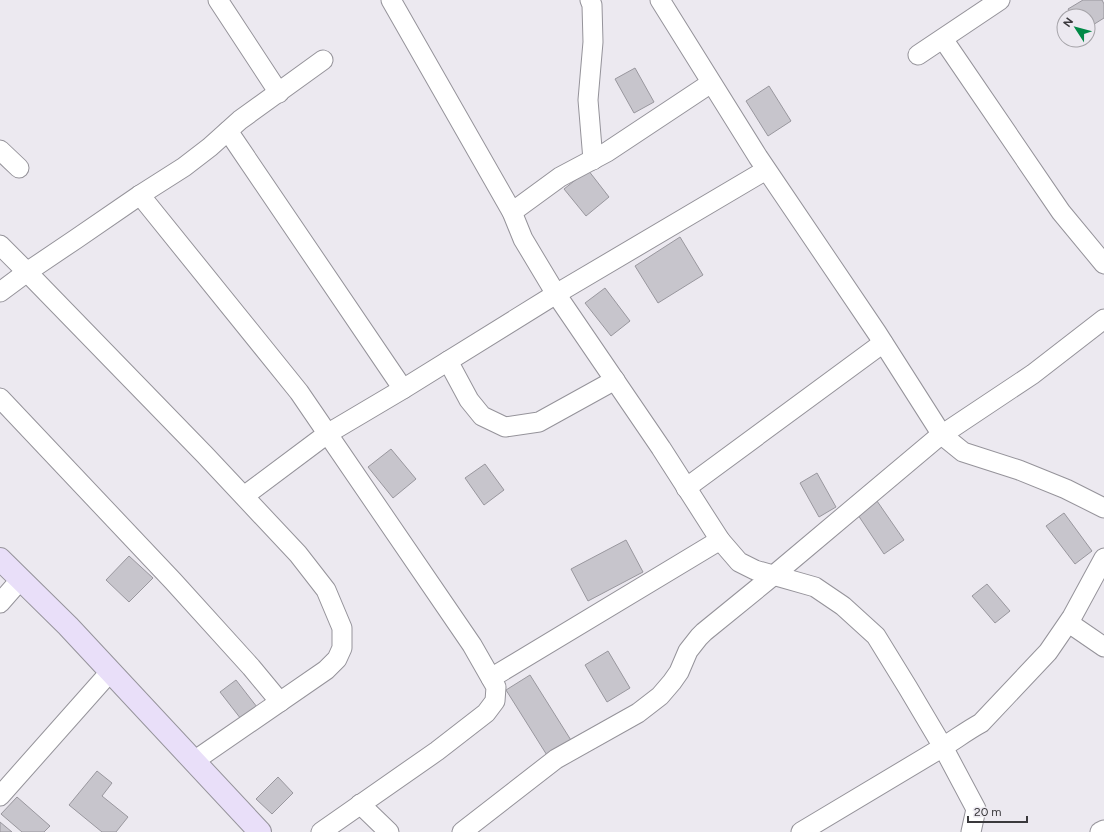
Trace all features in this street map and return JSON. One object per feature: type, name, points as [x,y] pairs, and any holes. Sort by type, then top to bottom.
[{"type":"street","points":[[218,0],[279,93]]},
{"type":"street","points":[[590,0],[592,5],[593,42],[588,100],[593,160]]},
{"type":"street","points":[[660,0],[766,170],[883,343],[942,435],[963,452],[1046,480],[1104,508]]},
{"type":"street","points":[[918,55],[1000,0]]},
{"type":"street","points":[[397,2],[512,212],[523,239],[556,294],[615,380],[720,540],[739,562],[755,570],[815,587],[843,606],[876,636],[943,747],[976,809],[971,832]]},
{"type":"street","points":[[943,39],[1061,212],[1104,264]]},
{"type":"street","points":[[0,292],[140,195],[184,167],[210,147],[240,120],[323,60]]},
{"type":"street","points":[[512,212],[560,178],[607,152],[711,83]]},
{"type":"street","points":[[228,131],[403,389]]},
{"type":"street","points":[[0,150],[19,168]]},
{"type":"street","points":[[244,496],[328,434],[556,294],[766,170]]},
{"type":"street","points":[[140,195],[299,392],[472,645],[496,687],[495,701],[486,713],[437,751],[321,832]]},
{"type":"street","points":[[0,245],[200,449],[298,554],[326,590],[342,628],[342,648],[337,660],[326,670],[194,761]]},
{"type":"street","points":[[462,832],[556,759],[638,713],[660,696],[680,672],[688,652],[699,636],[937,438],[1033,374],[1104,319]]},
{"type":"street","points":[[686,488],[883,343]]},
{"type":"street","points":[[448,361],[470,400],[482,416],[505,427],[539,422],[615,380]]},
{"type":"street","points":[[0,398],[173,581],[251,667],[280,702]]},
{"type":"street","points":[[491,678],[720,540]]},
{"type":"street","points":[[800,832],[981,723],[1048,652],[1068,624],[1104,558]]},
{"type":"street","points":[[0,559],[68,626],[260,832]]},
{"type":"street","points":[[0,603],[21,579]]},
{"type":"street","points":[[1068,624],[1101,641]]},
{"type":"street","points":[[0,796],[110,672]]},
{"type":"street","points":[[360,804],[390,832]]},
{"type":"building","points":[[1083,0],[1102,0],[1104,4],[1104,18],[1096,23],[1096,8],[1070,8]]},
{"type":"building","points":[[635,68],[654,102],[634,113],[615,79]]},
{"type":"building","points":[[769,86],[791,121],[768,136],[746,101]]},
{"type":"building","points":[[588,170],[609,197],[586,216],[564,189]]},
{"type":"building","points":[[680,237],[703,275],[658,303],[635,266]]},
{"type":"building","points":[[605,288],[630,321],[611,336],[585,303]]},
{"type":"building","points":[[391,449],[416,479],[393,498],[368,467]]},
{"type":"building","points":[[485,464],[504,490],[484,505],[465,478]]},
{"type":"building","points":[[817,473],[836,507],[819,517],[800,483]]},
{"type":"building","points":[[877,501],[904,540],[884,554],[858,515]]},
{"type":"building","points":[[1064,513],[1092,551],[1075,564],[1046,526]]},
{"type":"building","points":[[626,540],[643,572],[588,601],[571,569]]},
{"type":"building","points":[[129,556],[153,578],[129,602],[106,580]]},
{"type":"building","points":[[987,584],[1010,611],[995,623],[972,596]]},
{"type":"building","points":[[608,651],[630,688],[607,702],[585,665]]},
{"type":"building","points":[[530,675],[574,745],[550,760],[506,690]]},
{"type":"building","points":[[236,680],[257,707],[241,719],[220,692]]},
{"type":"building","points":[[97,771],[112,783],[102,796],[128,817],[116,832],[102,832],[69,805]]},
{"type":"building","points":[[278,777],[293,793],[272,814],[256,799]]},
{"type":"building","points":[[17,797],[50,826],[44,832],[22,832],[1,814]]},
{"type":"building","points":[[0,822],[12,832],[0,832]]}]
